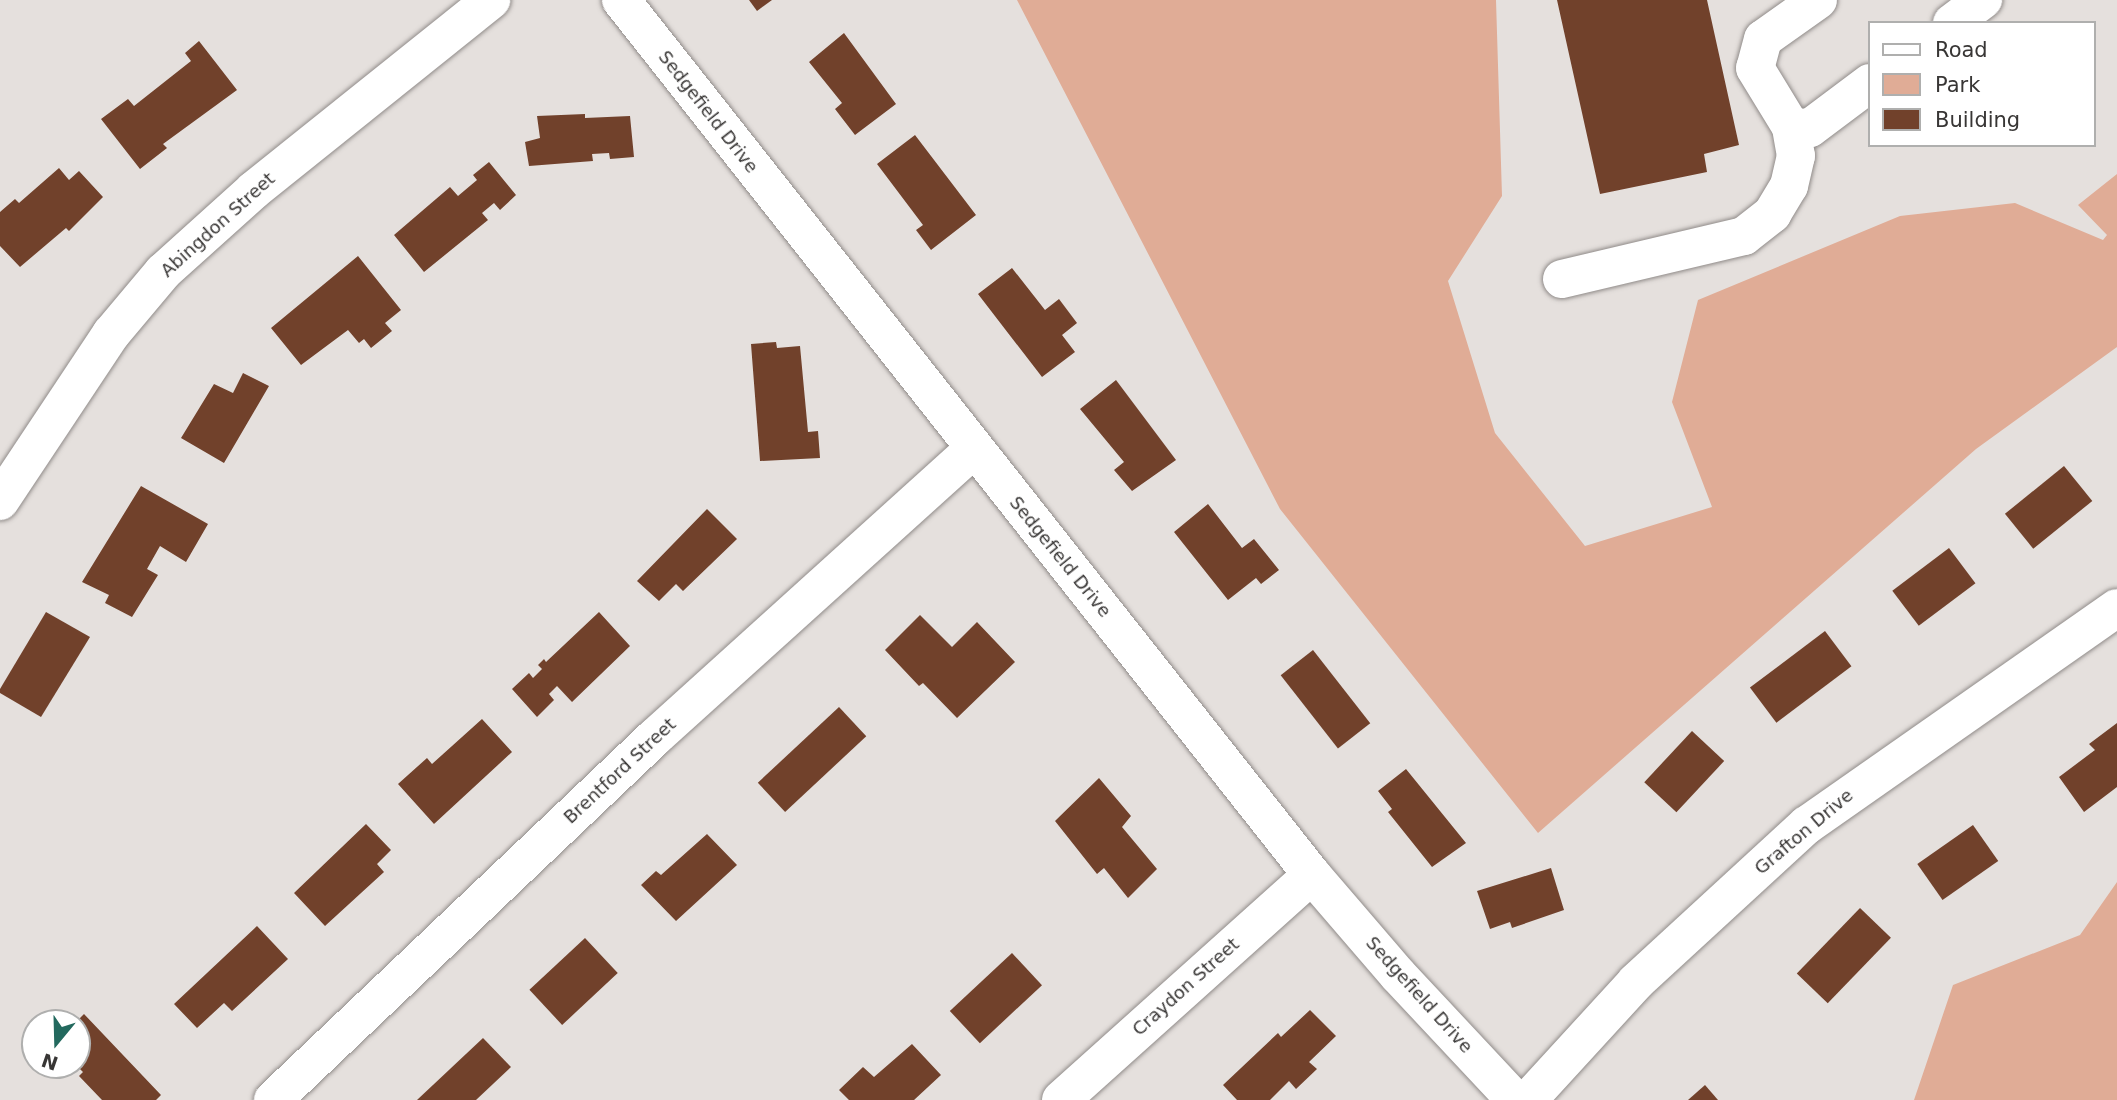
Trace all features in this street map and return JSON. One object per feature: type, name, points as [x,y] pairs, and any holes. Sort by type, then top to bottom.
[{"type":"street","name":"Abingdon Street","points":[[0,501],[111,334],[163,272],[254,190],[491,0]]},
{"type":"street","name":"Sedgefield Drive","points":[[621,0],[973,450],[1312,875],[1398,975],[1515,1100]]},
{"type":"street","points":[[1562,279],[1744,236],[1772,214],[1789,186],[1796,156],[1791,127],[1755,68],[1763,39],[1818,0]]},
{"type":"street","points":[[1955,21],[1983,0]]},
{"type":"street","points":[[1791,127],[1810,128],[1868,84]]},
{"type":"street","name":"Brentford Street","points":[[273,1100],[655,737],[973,450]]},
{"type":"street","name":"Grafton Drive","points":[[1528,1100],[1636,982],[1807,825],[2117,608]]},
{"type":"street","name":"Craydon Street","points":[[1061,1100],[1312,875]]},
{"type":"green space","points":[[1017,0],[1496,0],[1502,196],[1448,281],[1495,433],[1585,546],[1712,507],[1672,402],[1698,300],[1900,216],[2015,203],[2103,240],[2107,235],[2078,205],[2117,174],[2117,347],[1976,449],[1538,833],[1280,509]]},
{"type":"green space","points":[[2117,882],[2117,1100],[1914,1100],[1953,985],[2080,935]]},
{"type":"building","points":[[749,0],[772,0],[757,11]]},
{"type":"building","points":[[1557,0],[1707,0],[1739,145],[1704,154],[1707,172],[1600,194]]},
{"type":"building","points":[[844,33],[896,104],[855,135],[835,109],[842,103],[809,62]]},
{"type":"building","points":[[199,41],[237,90],[163,144],[167,148],[140,169],[101,119],[128,99],[134,106],[191,61],[185,53]]},
{"type":"building","points":[[585,114],[585,118],[630,116],[634,157],[610,159],[609,153],[592,154],[593,161],[529,166],[525,142],[540,138],[537,116]]},
{"type":"building","points":[[915,135],[976,215],[931,250],[916,230],[923,225],[877,164]]},
{"type":"building","points":[[489,162],[516,195],[500,210],[494,203],[482,213],[488,220],[424,272],[394,235],[450,187],[458,196],[477,180],[473,175]]},
{"type":"building","points":[[59,168],[69,180],[79,171],[103,197],[69,231],[66,228],[20,267],[0,246],[0,212],[15,199],[19,203]]},
{"type":"building","points":[[358,256],[401,310],[385,323],[392,331],[371,348],[364,339],[359,343],[348,330],[301,365],[271,328]]},
{"type":"building","points":[[1012,268],[1045,310],[1059,299],[1077,323],[1062,335],[1075,352],[1042,377],[978,294]]},
{"type":"building","points":[[776,342],[777,348],[800,346],[808,432],[818,431],[820,458],[760,461],[751,344]]},
{"type":"building","points":[[243,373],[269,386],[224,463],[181,438],[214,384],[233,393]]},
{"type":"building","points":[[1116,380],[1176,460],[1132,491],[1114,470],[1124,462],[1080,409]]},
{"type":"building","points":[[2064,466],[2092,501],[2033,549],[2005,514]]},
{"type":"building","points":[[141,486],[208,524],[186,562],[160,546],[147,569],[158,575],[132,617],[105,603],[109,595],[82,582]]},
{"type":"building","points":[[1208,504],[1242,548],[1254,539],[1279,570],[1261,584],[1256,578],[1228,600],[1174,532]]},
{"type":"building","points":[[707,509],[737,539],[683,591],[676,584],[659,601],[637,581]]},
{"type":"building","points":[[1949,548],[1975,583],[1919,626],[1892,591]]},
{"type":"building","points":[[46,612],[90,637],[41,717],[0,693],[0,689]]},
{"type":"building","points":[[599,612],[630,646],[572,702],[557,686],[549,694],[554,700],[537,717],[512,689],[529,673],[533,678],[542,669],[538,665],[544,659],[546,662]]},
{"type":"building","points":[[920,615],[952,647],[977,622],[1015,662],[957,718],[923,683],[919,686],[885,650]]},
{"type":"building","points":[[1825,631],[1851,666],[1776,723],[1750,688]]},
{"type":"building","points":[[1313,650],[1370,723],[1338,749],[1281,675]]},
{"type":"building","points":[[839,707],[866,736],[785,812],[758,783]]},
{"type":"building","points":[[482,719],[512,752],[434,824],[398,784],[427,758],[432,764]]},
{"type":"building","points":[[2117,723],[2117,787],[2084,812],[2059,777],[2095,750],[2089,744]]},
{"type":"building","points":[[1692,731],[1724,761],[1676,812],[1644,782]]},
{"type":"building","points":[[1406,769],[1466,843],[1432,867],[1388,812],[1392,809],[1378,791]]},
{"type":"building","points":[[1099,778],[1131,816],[1122,827],[1157,869],[1128,898],[1104,868],[1097,874],[1055,821]]},
{"type":"building","points":[[366,824],[391,850],[377,864],[384,872],[325,926],[294,893]]},
{"type":"building","points":[[1973,825],[1998,861],[1943,900],[1917,864]]},
{"type":"building","points":[[707,834],[737,865],[676,921],[641,885],[656,871],[661,875]]},
{"type":"building","points":[[1551,868],[1564,910],[1512,928],[1510,922],[1490,929],[1477,891]]},
{"type":"building","points":[[1860,908],[1891,938],[1828,1003],[1797,973]]},
{"type":"building","points":[[257,926],[288,959],[232,1011],[224,1003],[197,1028],[174,1004]]},
{"type":"building","points":[[585,938],[618,973],[562,1025],[529,990]]},
{"type":"building","points":[[1012,953],[1042,985],[980,1043],[950,1011]]},
{"type":"building","points":[[1310,1010],[1336,1036],[1309,1062],[1317,1069],[1296,1089],[1289,1081],[1270,1100],[1237,1100],[1223,1085],[1278,1033],[1281,1037]]},
{"type":"building","points":[[91,1021],[161,1095],[156,1100],[102,1100],[82,1079],[91,1079]]},
{"type":"building","points":[[483,1038],[511,1067],[476,1100],[417,1100]]},
{"type":"building","points":[[912,1044],[941,1075],[914,1100],[849,1100],[839,1090],[863,1067],[874,1077]]},
{"type":"building","points":[[1705,1085],[1718,1100],[1688,1100]]}]
